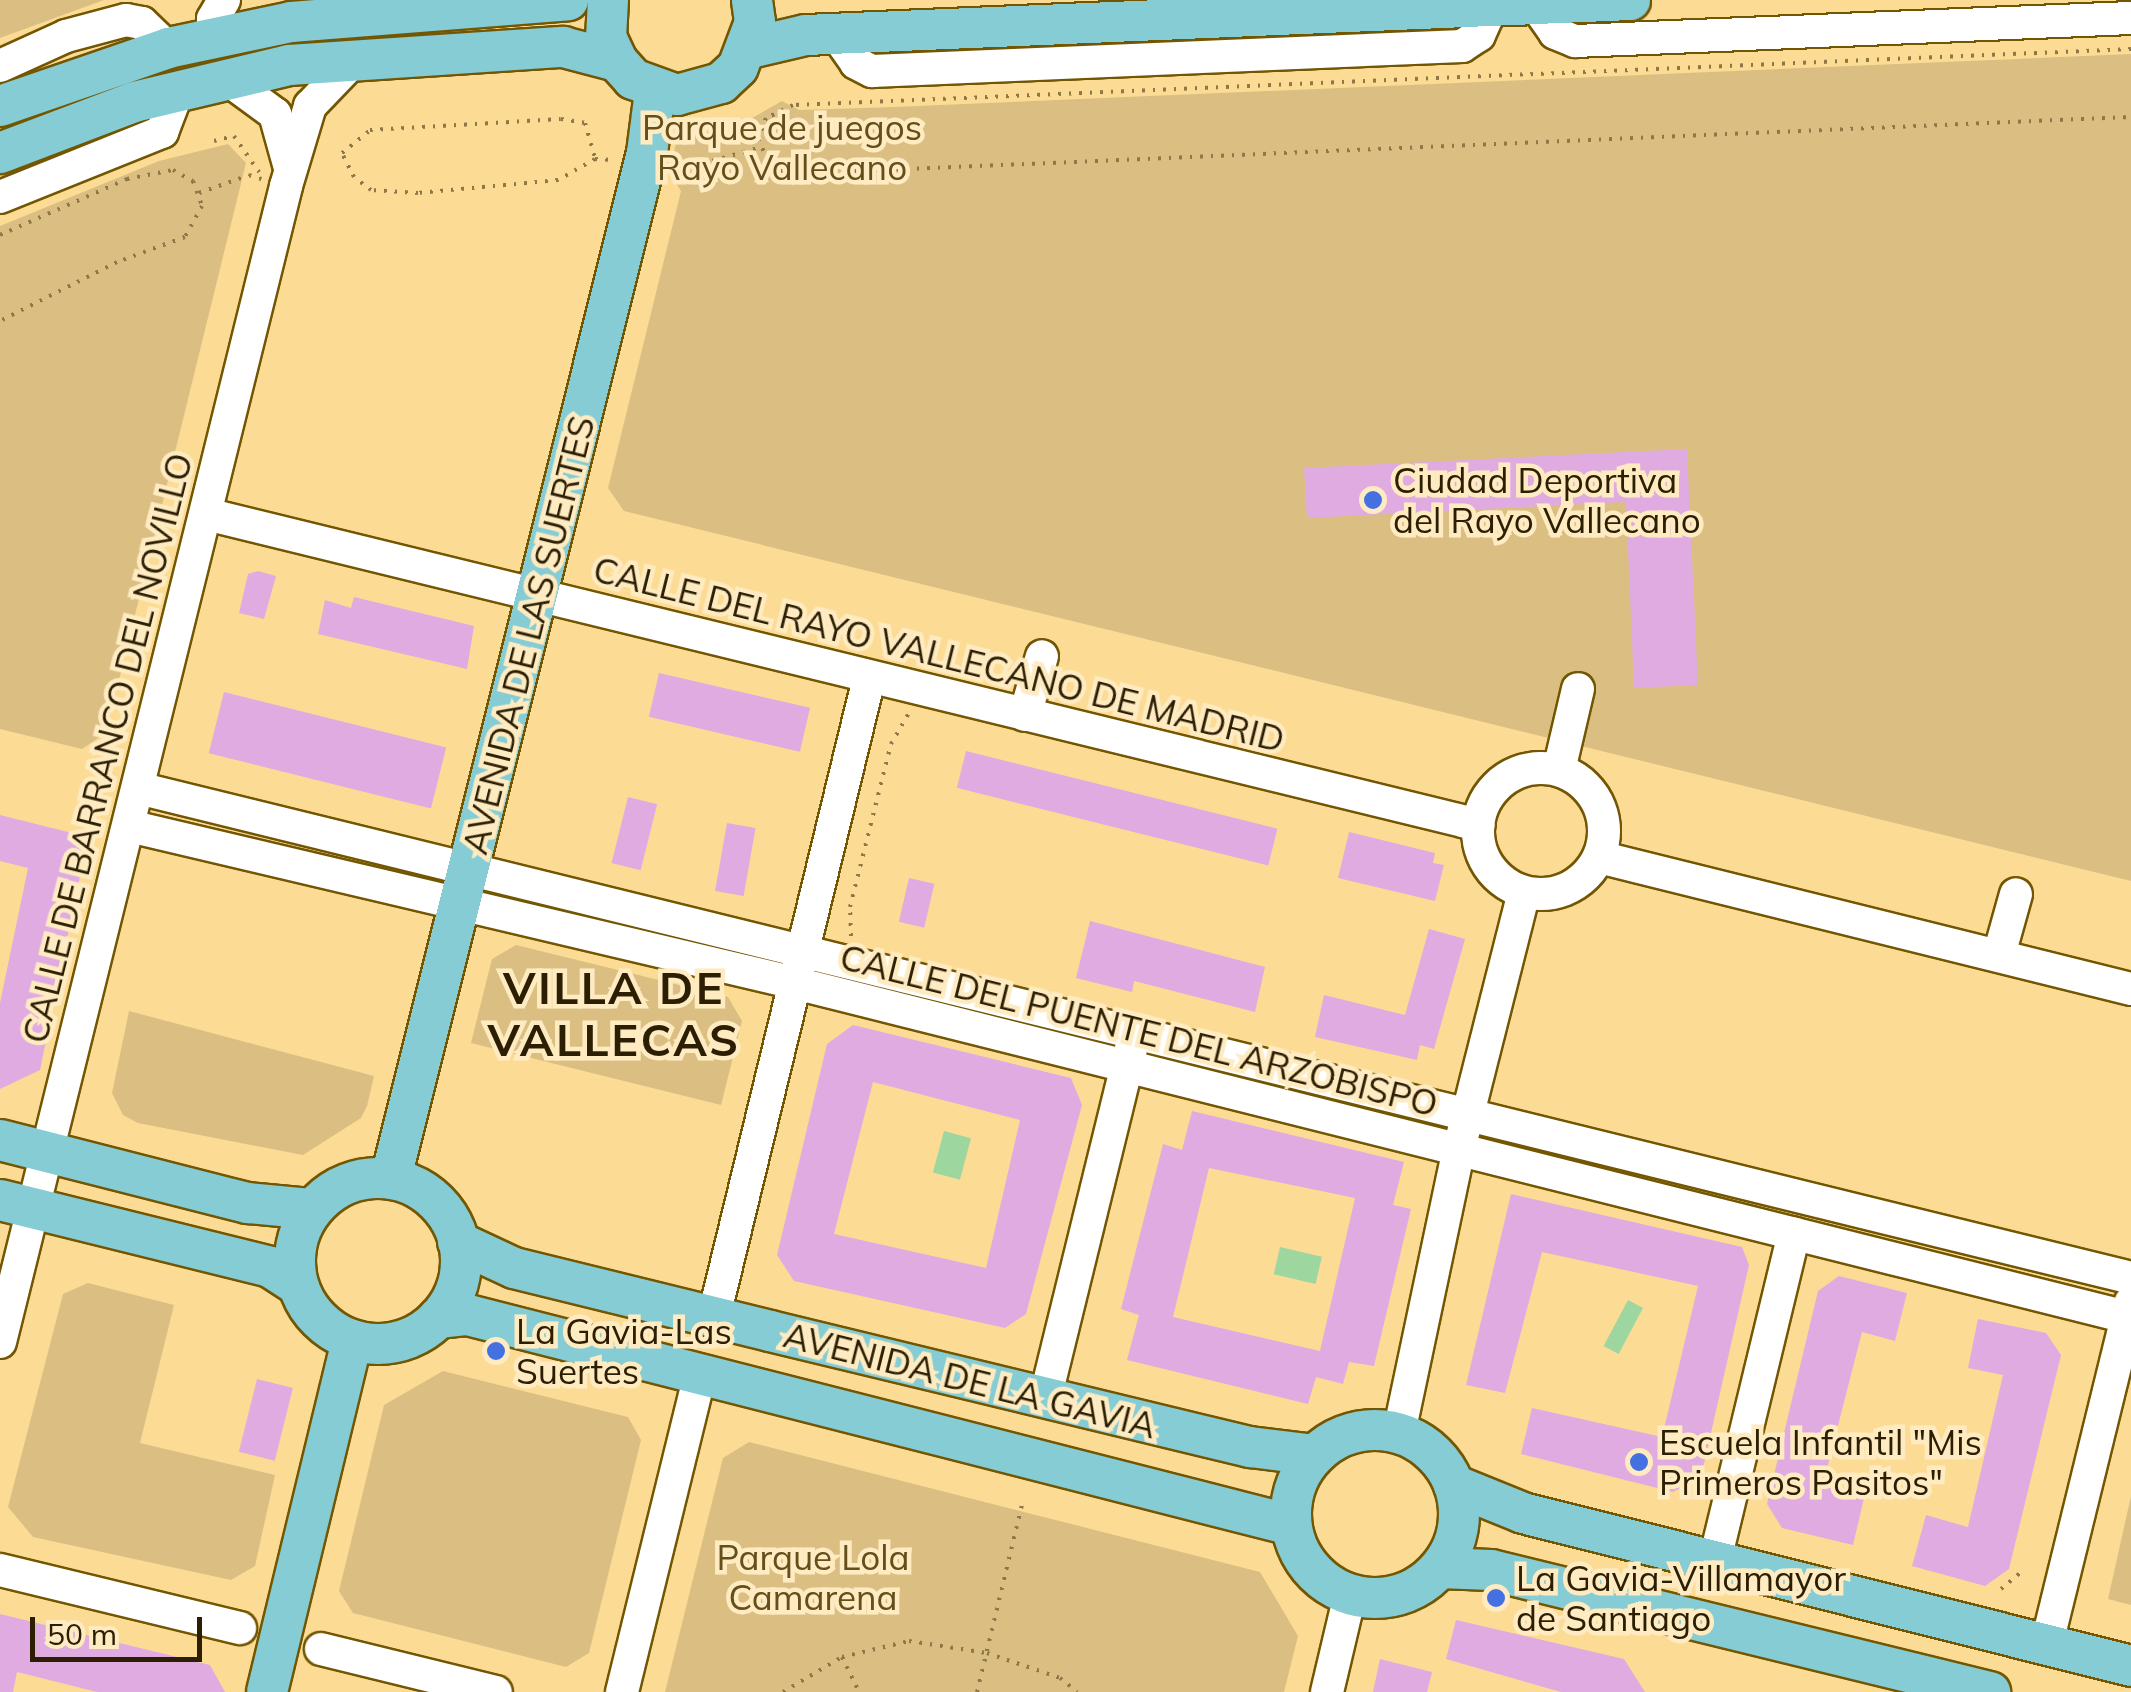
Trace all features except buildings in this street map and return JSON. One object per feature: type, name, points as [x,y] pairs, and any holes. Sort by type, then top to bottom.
[{"type":"main road","points":[[0,106],[168,48],[219,19],[568,0]]},
{"type":"main road","points":[[608,0],[606,37],[617,61]]},
{"type":"main road","points":[[0,152],[178,90],[226,78],[357,57],[563,47],[617,61],[655,91],[677,95],[710,88],[738,68],[750,48],[752,0]]},
{"type":"main road","points":[[750,48],[836,34],[1630,0]]},
{"type":"main road","name":"AVENIDA DE LAS SUERTES","points":[[391,1178],[650,136],[655,91]]},
{"type":"main road","points":[[0,1140],[248,1204],[312,1209]]},
{"type":"main road","points":[[17,1203],[270,1267],[298,1284],[319,1319],[352,1340],[400,1341],[438,1318],[454,1294],[458,1242],[434,1200],[391,1178],[346,1183],[312,1209],[298,1234],[298,1284]]},
{"type":"main road","name":"AVENIDA DE LA GAVIA","points":[[458,1242],[514,1268],[1250,1448],[1314,1455]]},
{"type":"main road","name":"AVENIDA DE LA GAVIA","points":[[438,1318],[468,1315],[1291,1525]]},
{"type":"main road","points":[[267,1692],[352,1340]]},
{"type":"main road","points":[[1368,1429],[1399,1432],[1442,1462],[1454,1485],[1455,1542],[1440,1568],[1400,1595],[1350,1595],[1322,1580],[1301,1556],[1291,1525],[1291,1500],[1314,1455],[1338,1437],[1368,1429]]},
{"type":"main road","points":[[1454,1485],[1479,1500],[1714,1564],[2131,1666]]},
{"type":"main road","points":[[1440,1568],[1491,1570],[1990,1692]]},
{"type":"street","points":[[1535,4],[1555,33],[1574,41],[2131,18]]},
{"type":"street","points":[[0,66],[66,36],[126,20],[142,23],[168,48]]},
{"type":"street","name":"CALLE DE BARRANCO DEL NOVILLO","points":[[0,1342],[17,1203],[49,1151],[206,514],[279,178],[310,106],[357,57]]},
{"type":"street","name":"CALLE DE BARRANCO DEL NOVILLO","points":[[226,78],[275,114],[279,178]]},
{"type":"street","points":[[0,197],[162,132],[178,90]]},
{"type":"street","name":"CALLE DEL RAYO VALLECANO DE MADRID","points":[[206,514],[1479,825]]},
{"type":"street","points":[[1024,715],[1042,656]]},
{"type":"street","points":[[714,1316],[869,678]]},
{"type":"street","points":[[1559,770],[1578,689]]},
{"type":"street","points":[[1559,770],[1575,778],[1599,804],[1604,840],[1599,857],[1576,884],[1542,895],[1524,893],[1492,872],[1479,825],[1501,782],[1518,772],[1559,770]]},
{"type":"street","name":"CALLE DEL PUENTE DEL ARZOBISPO","points":[[138,788],[470,869],[1126,1068],[1458,1153],[2129,1310]]},
{"type":"street","name":"CALLE DEL PUENTE DEL ARZOBISPO","points":[[129,826],[460,909],[799,967],[1134,1032],[2131,1278]]},
{"type":"street","points":[[1599,857],[2131,989]]},
{"type":"street","points":[[1399,1432],[1458,1153],[1524,893]]},
{"type":"street","points":[[1999,955],[2016,894]]},
{"type":"street","points":[[1045,1398],[1134,1032]]},
{"type":"street","points":[[1714,1564],[1794,1234]]},
{"type":"street","points":[[2047,1643],[2129,1310]]},
{"type":"street","points":[[622,1692],[700,1374]]},
{"type":"street","points":[[0,1570],[240,1628]]},
{"type":"street","points":[[1327,1692],[1350,1595]]},
{"type":"street","points":[[321,1648],[496,1692]]},
{"type":"path","points":[[758,148],[766,118],[793,105],[2131,49]]},
{"type":"path","points":[[758,148],[771,166],[792,174],[2131,118]]},
{"type":"path","points":[[596,158],[585,122],[560,120],[370,130],[342,154],[354,177],[371,190],[418,193],[558,180],[596,158],[621,160]]},
{"type":"path","points":[[214,141],[234,136],[253,158],[251,168],[279,178]]},
{"type":"path","points":[[665,171],[708,167],[758,148]]},
{"type":"path","points":[[0,234],[143,176],[173,170],[194,181],[202,206],[184,237],[117,262],[0,321]]},
{"type":"path","points":[[198,194],[249,175],[279,178]]},
{"type":"path","points":[[862,948],[847,927],[891,744],[898,721],[912,710],[925,714]]},
{"type":"path","points":[[977,1692],[1023,1501]]},
{"type":"path","points":[[2001,1589],[2026,1568]]},
{"type":"path","points":[[783,1692],[842,1658],[909,1641],[986,1652],[1060,1678],[1076,1692]]},
{"type":"path","points":[[842,1658],[859,1692]]},
{"type":"green space","points":[[0,0],[104,0],[0,38]]},
{"type":"green space","name":"Ciudad Deportiva del Rayo Vallecano","points":[[2131,54],[2131,881],[624,511],[608,488],[681,191],[669,172],[677,139],[743,123],[782,101],[799,110],[894,107]]},
{"type":"green space","points":[[228,144],[246,163],[106,733],[82,749],[0,729],[0,226],[159,161]]},
{"type":"green space","points":[[516,945],[728,997],[742,1021],[721,1105],[471,1043],[492,959]]},
{"type":"green space","points":[[129,1011],[374,1076],[367,1106],[361,1118],[303,1155],[138,1123],[123,1115],[112,1093]]},
{"type":"green space","points":[[88,1283],[174,1305],[140,1443],[275,1475],[255,1566],[231,1580],[33,1537],[8,1507],[63,1294]]},
{"type":"green space","points":[[443,1371],[628,1417],[641,1440],[589,1653],[566,1667],[353,1613],[339,1591],[384,1405]]},
{"type":"green space","name":"Parque Lola Camarena","points":[[749,1442],[1260,1572],[1298,1636],[1284,1692],[665,1692],[723,1458]]},
{"type":"green space","points":[[2131,1496],[2131,1605],[2108,1599]]},
{"type":"shaded area","points":[[944,1131],[971,1138],[960,1180],[933,1173]]},
{"type":"shaded area","points":[[1280,1247],[1322,1257],[1316,1284],[1274,1274]]},
{"type":"shaded area","points":[[1628,1300],[1643,1308],[1619,1354],[1604,1346]]},
{"type":"place","name":"Ciudad Deportiva del Rayo Vallecano","points":[[1373,500]]},
{"type":"place","name":"La Gavia-Las Suertes","points":[[496,1351]]},
{"type":"place","name":"Escuela Infantil \"Mis Primeros Pasitos\"","points":[[1639,1462]]},
{"type":"place","name":"La Gavia-Villamayor de Santiago","points":[[1496,1598]]},
{"type":"district","name":"VILLA DE VALLECAS","points":[[614,1014]]},
{"type":"park label","name":"Parque de juegos Rayo Vallecano","points":[[782,147]]}]
